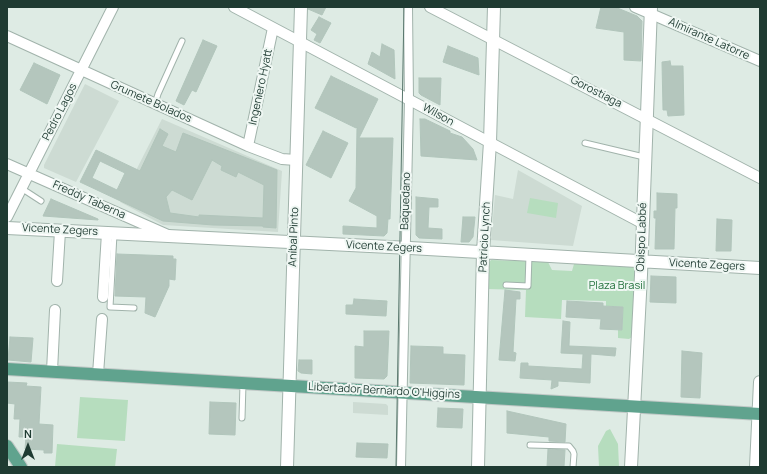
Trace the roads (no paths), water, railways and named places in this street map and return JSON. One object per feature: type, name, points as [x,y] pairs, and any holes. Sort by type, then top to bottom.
[{"type":"main road","name":"Libertador Bernardo O'Higgins","points":[[7,369],[759,414]]},
{"type":"main road","points":[[7,446],[21,467]]},
{"type":"street","name":"Pedro Lagos","points":[[7,217],[113,7]]},
{"type":"street","name":"Wilson","points":[[234,7],[642,223]]},
{"type":"street","name":"Aníbal Pinto","points":[[287,467],[301,7]]},
{"type":"street","name":"Baquedano","points":[[401,467],[409,100],[408,7]]},
{"type":"street","name":"Gorostiaga","points":[[430,7],[647,118],[760,178]]},
{"type":"street","name":"Patricio Lynch","points":[[478,467],[483,252],[490,142],[494,7]]},
{"type":"street","name":"Almirante Latorre","points":[[636,7],[651,10],[760,61]]},
{"type":"street","name":"Obispo Labbé","points":[[631,467],[651,10]]},
{"type":"street","name":"Ingeniero Hyatt","points":[[248,146],[274,28]]},
{"type":"street","name":"Grumete Bolados","points":[[7,36],[248,146],[282,159],[296,160]]},
{"type":"street","name":"Freddy Taberna","points":[[7,164],[172,236]]},
{"type":"street","name":"Vicente Zegers","points":[[7,228],[483,252],[760,268]]},
{"type":"street","points":[[57,281],[60,230]]},
{"type":"street","points":[[103,297],[111,233]]},
{"type":"street","points":[[52,371],[55,310]]},
{"type":"street","points":[[98,374],[102,320]]},
{"type":"street","points":[[756,467],[760,382]]},
{"type":"lane","points":[[156,104],[158,94],[182,41]]},
{"type":"lane","points":[[584,143],[645,157]]},
{"type":"lane","points":[[21,188],[41,201]]},
{"type":"lane","points":[[111,233],[110,307],[134,308]]},
{"type":"lane","points":[[506,285],[528,286],[529,255]]},
{"type":"lane","points":[[242,418],[243,383]]},
{"type":"lane","points":[[530,445],[568,446],[574,454],[572,467]]},
{"type":"tram line","points":[[396,467],[404,7]]},
{"type":"park label","name":"Plaza Brasil","points":[[617,286]]}]
